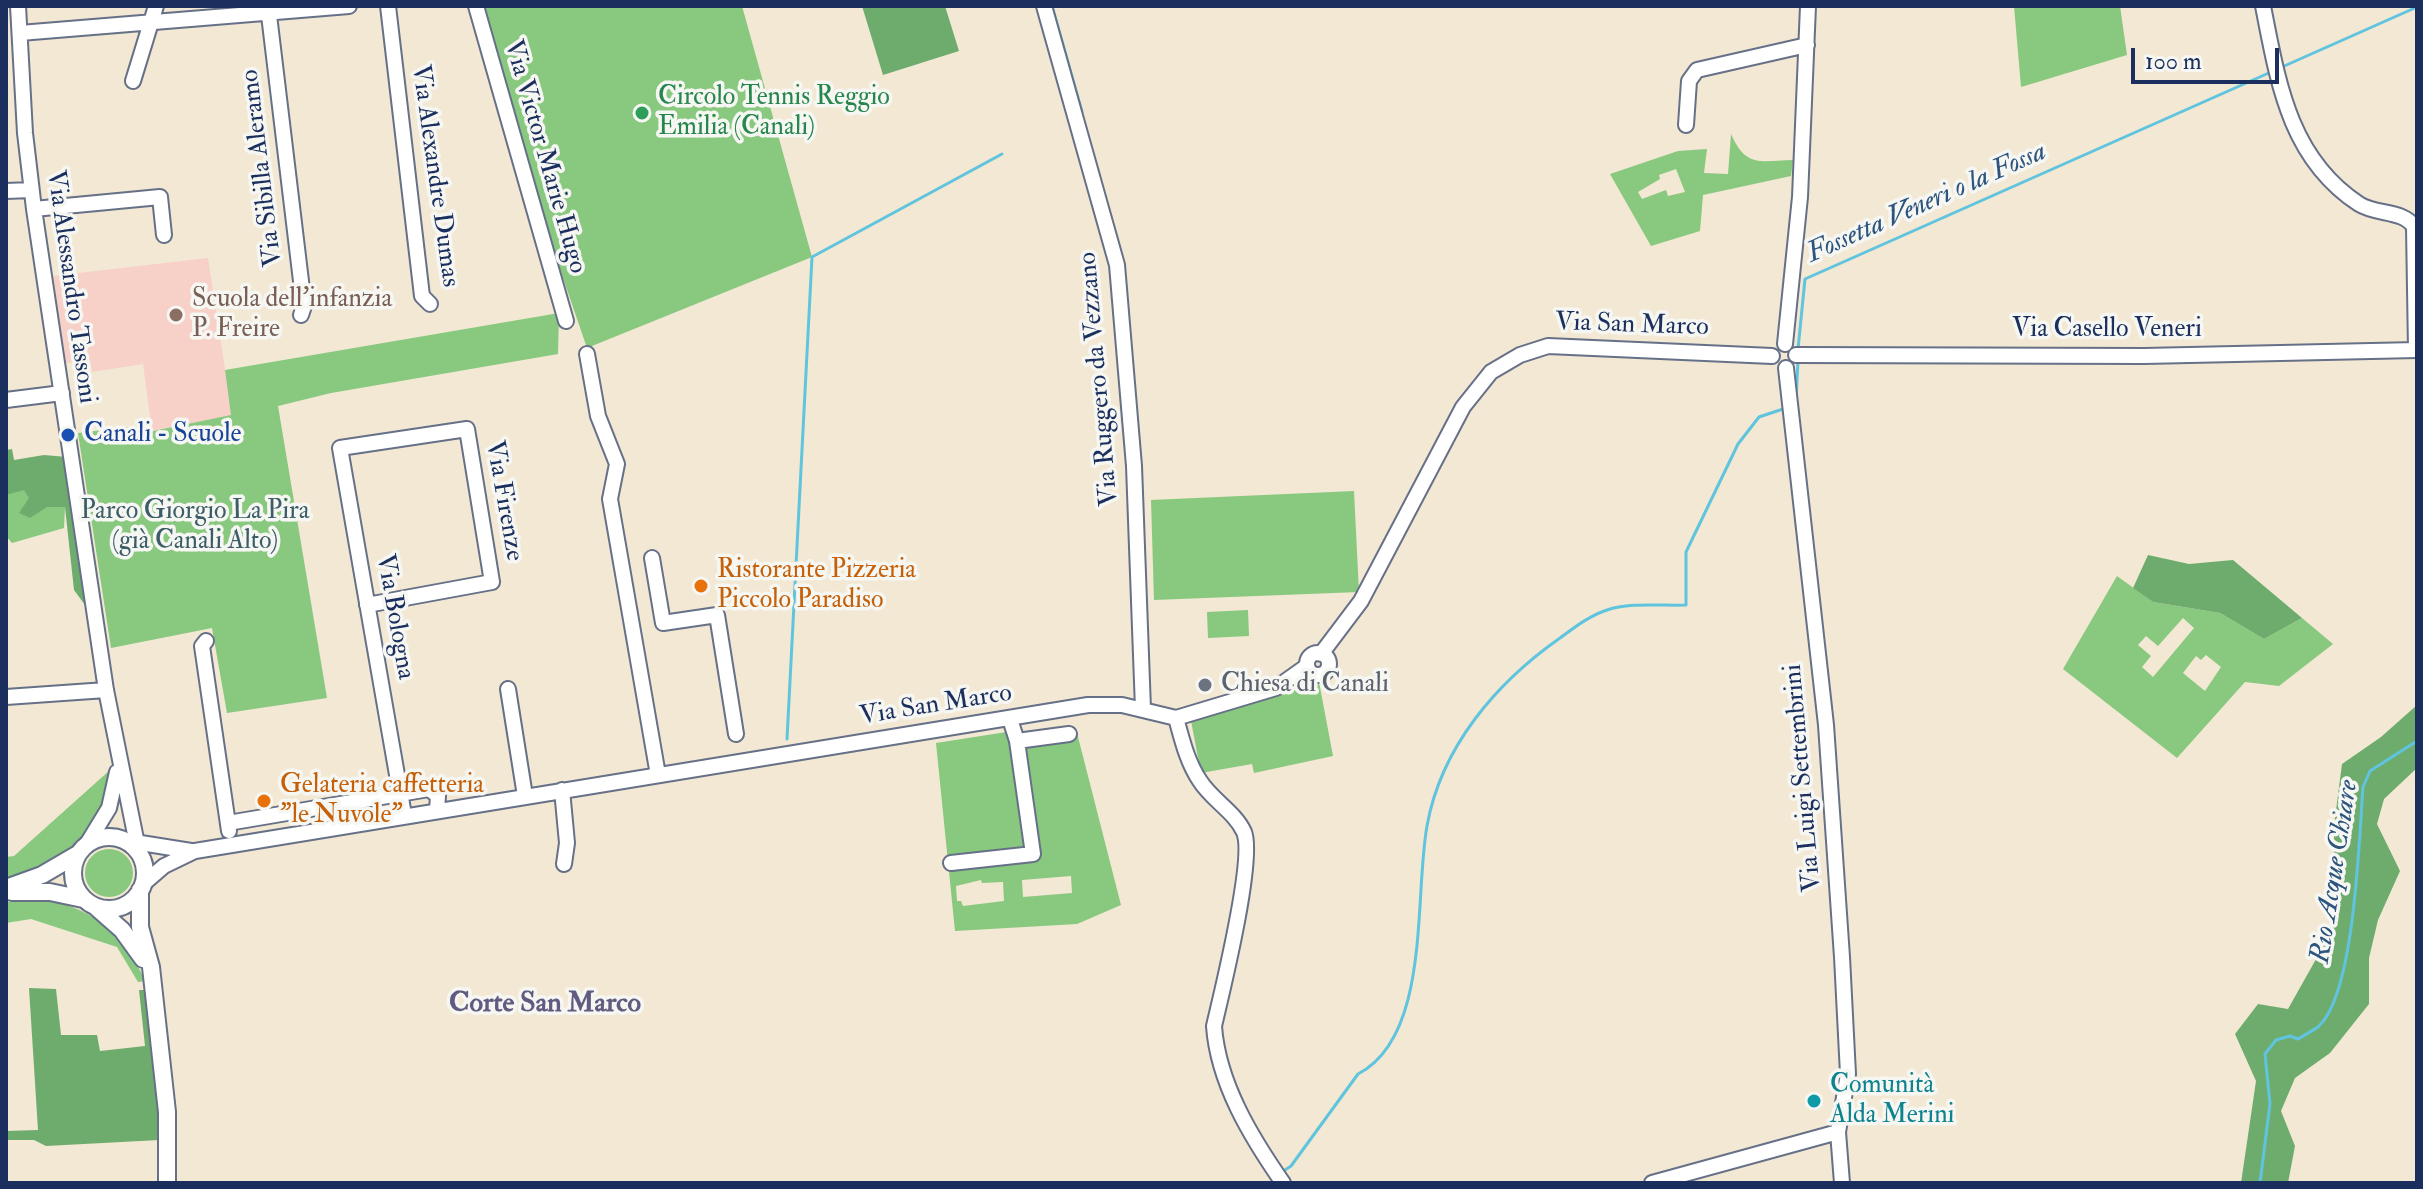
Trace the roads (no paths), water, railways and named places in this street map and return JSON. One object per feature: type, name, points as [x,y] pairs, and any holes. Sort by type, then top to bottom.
[{"type":"main road","points":[[6,890],[42,875],[104,838],[132,845],[144,869],[140,927],[151,976],[167,1112],[167,1183]]},
{"type":"main road","points":[[83,849],[73,872],[88,902],[128,937],[151,976]]},
{"type":"main road","points":[[6,890],[50,892],[119,907],[141,888]]},
{"type":"street","name":"Via Alessandro Tassoni","points":[[18,6],[31,190],[132,845]]},
{"type":"street","points":[[133,81],[153,24],[156,6]]},
{"type":"street","points":[[20,33],[349,6]]},
{"type":"street","name":"Via Alexandre Dumas","points":[[388,6],[422,296],[430,304]]},
{"type":"street","name":"Via Victor Marie Hugo","points":[[476,6],[566,321]]},
{"type":"street","name":"Via Ruggero da Vezzano","points":[[1044,6],[1117,265],[1134,466],[1143,709]]},
{"type":"street","points":[[1785,344],[1797,245],[1808,6]]},
{"type":"street","points":[[2263,6],[2286,111],[2312,161],[2335,186],[2367,209],[2403,217],[2414,227],[2416,350]]},
{"type":"street","name":"Via Sibilla Aleramo","points":[[272,12],[304,306],[301,315]]},
{"type":"street","points":[[1686,125],[1689,81],[1697,70],[1807,45]]},
{"type":"street","points":[[6,191],[31,190]]},
{"type":"street","points":[[34,209],[160,197],[164,235]]},
{"type":"street","points":[[1785,344],[1799,354],[1795,362],[1786,368],[1776,366],[1772,356],[1777,346],[1785,344]]},
{"type":"street","name":"Via San Marco","points":[[141,888],[164,866],[195,851],[231,843],[1102,703],[1176,718],[1276,688],[1311,670],[1311,656],[1324,657],[1386,556],[1463,407],[1476,388],[1504,363],[1533,350],[1570,345],[1772,356]]},
{"type":"street","name":"Via Casello Veneri","points":[[1799,354],[2144,356],[2416,350]]},
{"type":"street","points":[[587,354],[598,416],[617,464],[610,499],[658,775]]},
{"type":"street","name":"Via Luigi Settembrini","points":[[1786,368],[1826,725],[1842,957],[1848,1085],[1838,1132],[1842,1183]]},
{"type":"street","points":[[6,400],[62,393]]},
{"type":"street","name":"Via Firenze","points":[[340,448],[467,429],[492,582],[367,605]]},
{"type":"street","name":"Via Bologna","points":[[340,448],[404,815]]},
{"type":"street","points":[[652,558],[663,623],[717,615],[741,762]]},
{"type":"street","points":[[206,641],[202,646],[231,843]]},
{"type":"street","points":[[508,689],[525,796]]},
{"type":"street","points":[[6,697],[106,690]]},
{"type":"street","points":[[1176,718],[1186,752],[1201,783],[1236,820],[1248,849],[1244,888],[1214,1026],[1216,1049],[1244,1119],[1283,1183]]},
{"type":"street","points":[[951,863],[1033,854],[1017,741],[1010,719]]},
{"type":"street","points":[[1017,741],[1069,734]]},
{"type":"street","name":"Via Alessandro Tassoni","points":[[83,849],[109,809],[118,764]]},
{"type":"street","points":[[228,823],[432,790],[438,796],[437,810]]},
{"type":"street","points":[[562,790],[567,843],[564,864]]},
{"type":"street","name":"Via San Marco","points":[[132,845],[195,851]]},
{"type":"street","points":[[1652,1183],[1838,1132]]},
{"type":"waterway","points":[[1052,6],[1082,112]]},
{"type":"waterway","name":"Fossetta Veneri o la Fossa","points":[[2282,67],[2417,7]]},
{"type":"waterway","name":"Fossetta Veneri o la Fossa","points":[[1798,349],[1805,279],[2271,72]]},
{"type":"waterway","points":[[787,739],[812,257],[1002,154]]},
{"type":"waterway","name":"Fossetta Veneri o la Fossa","points":[[1796,401],[1798,361]]},
{"type":"waterway","name":"Fossetta Veneri o la Fossa","points":[[1282,1172],[1291,1166],[1358,1074],[1381,1055],[1398,1029],[1415,962],[1427,826],[1434,797],[1458,744],[1493,696],[1514,675],[1582,622],[1616,608],[1686,605],[1686,552],[1738,444],[1759,417],[1786,408]]},
{"type":"waterway","name":"Rio Acque Chiare","points":[[2260,1183],[2270,1104],[2265,1054],[2276,1040],[2290,1036],[2298,1039],[2317,1028],[2331,1008],[2348,949],[2363,787],[2370,771],[2417,741]]},
{"type":"place","name":"Circolo Tennis Reggio Emilia (Canali)","points":[[642,113]]},
{"type":"place","name":"Scuola dell'infanzia P. Freire","points":[[176,315]]},
{"type":"place","name":"Canali - Scuole","points":[[68,435]]},
{"type":"place","name":"Ristorante Pizzeria Piccolo Paradiso","points":[[701,586]]},
{"type":"place","name":"Chiesa di Canali","points":[[1205,685]]},
{"type":"place","name":"Gelateria caffetteria \"le Nuvole\"","points":[[264,801]]},
{"type":"place","name":"Comunità Alda Merini","points":[[1814,1101]]},
{"type":"district","name":"Corte San Marco","points":[[545,1005]]},
{"type":"park label","name":"Parco Giorgio La Pira (già Canali Alto)","points":[[195,527]]}]
